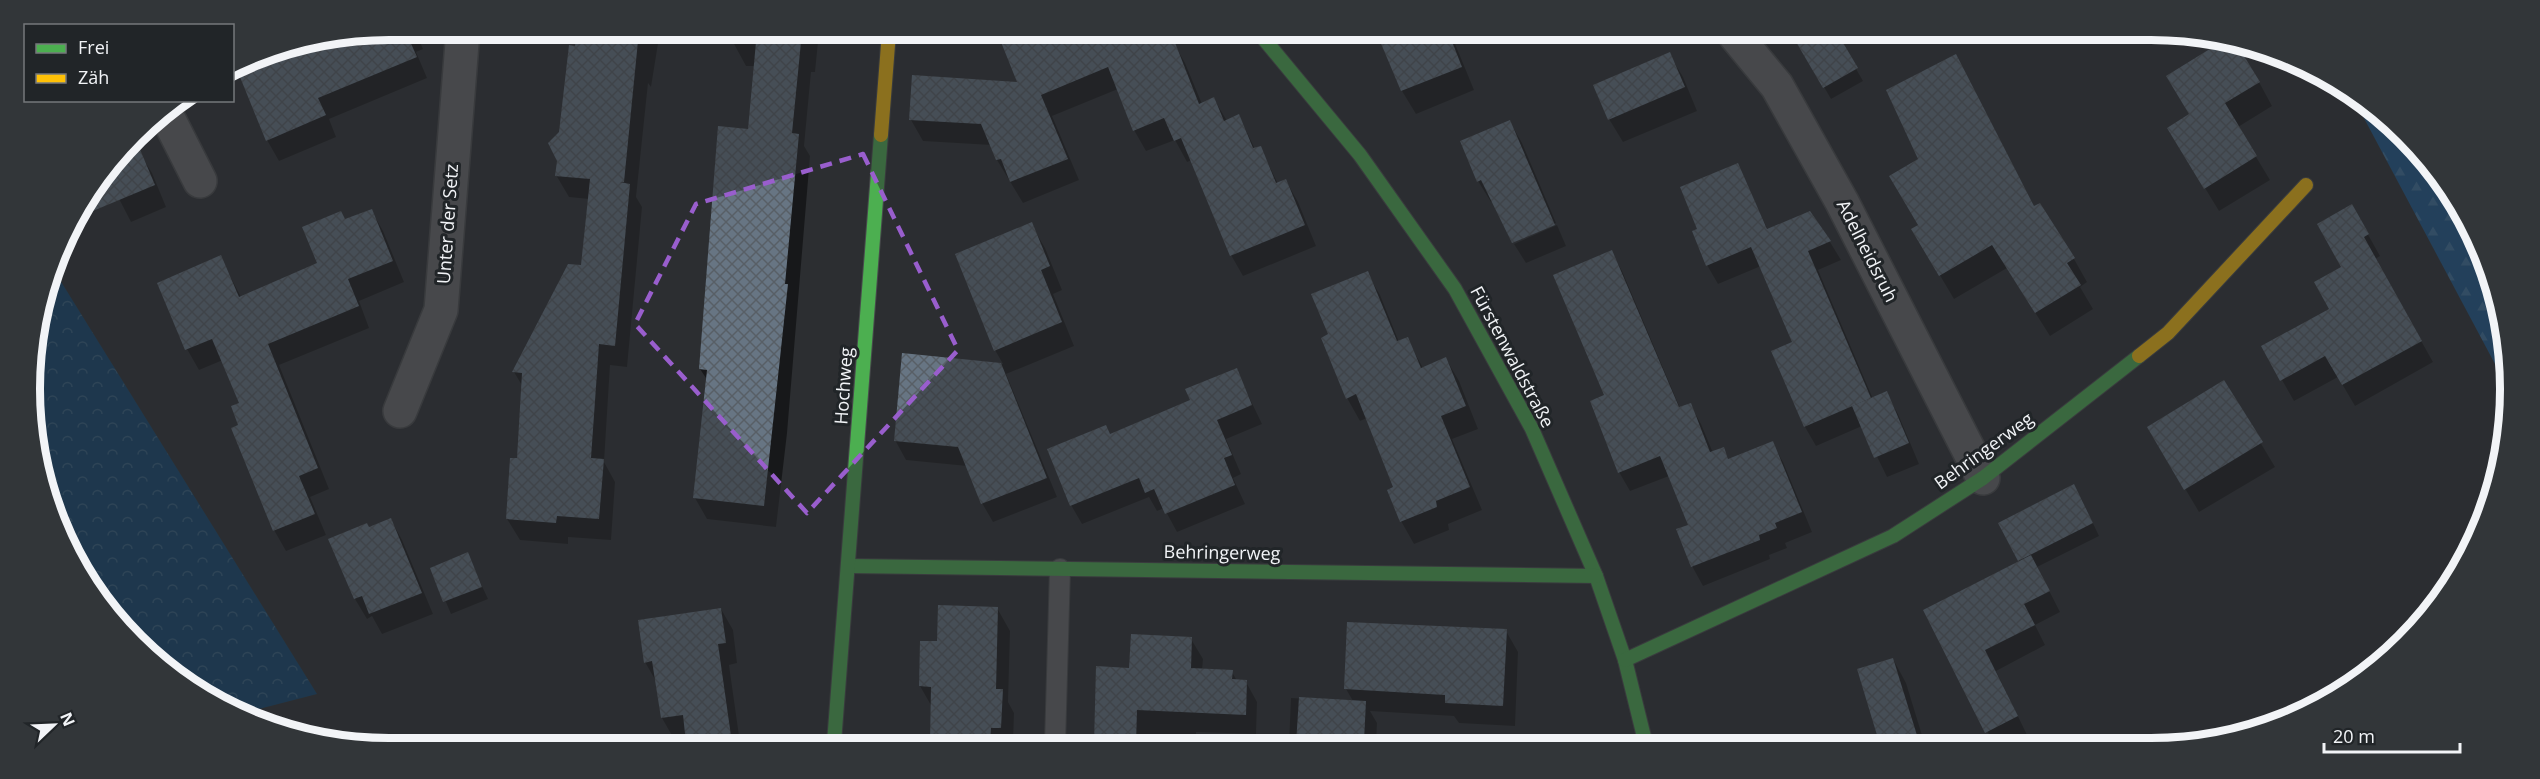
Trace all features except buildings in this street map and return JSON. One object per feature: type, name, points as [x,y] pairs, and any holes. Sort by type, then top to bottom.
[{"type":"street","name":"Unter der Setz","points":[[400,411],[441,310],[462,40]]},
{"type":"street","name":"Hochweg","points":[[834,738],[888,40]]},
{"type":"street","name":"Fürstenwaldstraße","points":[[1265,40],[1360,154],[1455,289],[1532,429],[1596,576],[1625,660],[1644,738]]},
{"type":"street","name":"Adelheidsruh","points":[[1739,40],[1782,95],[1842,202],[1983,478]]},
{"type":"street","points":[[169,119],[200,181]]},
{"type":"street","name":"Behringerweg","points":[[1625,660],[1893,536],[1983,478],[2168,333],[2306,185]]},
{"type":"street","name":"Behringerweg","points":[[848,566],[1596,576]]},
{"type":"lane","points":[[1055,738],[1060,569]]},
{"type":"highlighted area","points":[[863,154],[958,350],[807,513],[635,324],[696,204]]},
{"type":"green space","points":[[2360,111],[2381,127],[2413,159],[2441,196],[2464,235],[2488,299],[2497,344],[2499,372]]},
{"type":"green space","points":[[59,278],[317,694],[253,711],[215,692],[159,652],[127,620],[87,564],[59,502],[43,435],[40,390],[43,344]]},
{"type":"traffic: fast","points":[[1265,40],[1360,155],[1455,289],[1532,429],[1596,576],[1625,660],[1644,738]]},
{"type":"traffic: fast","points":[[834,738],[881,135]]},
{"type":"traffic: fast","points":[[1625,660],[1893,536],[1983,478],[2139,356]]},
{"type":"traffic: fast","points":[[848,566],[1596,576]]},
{"type":"traffic: slow","points":[[881,135],[888,40]]},
{"type":"traffic: slow","points":[[2139,356],[2168,333],[2306,185]]}]
